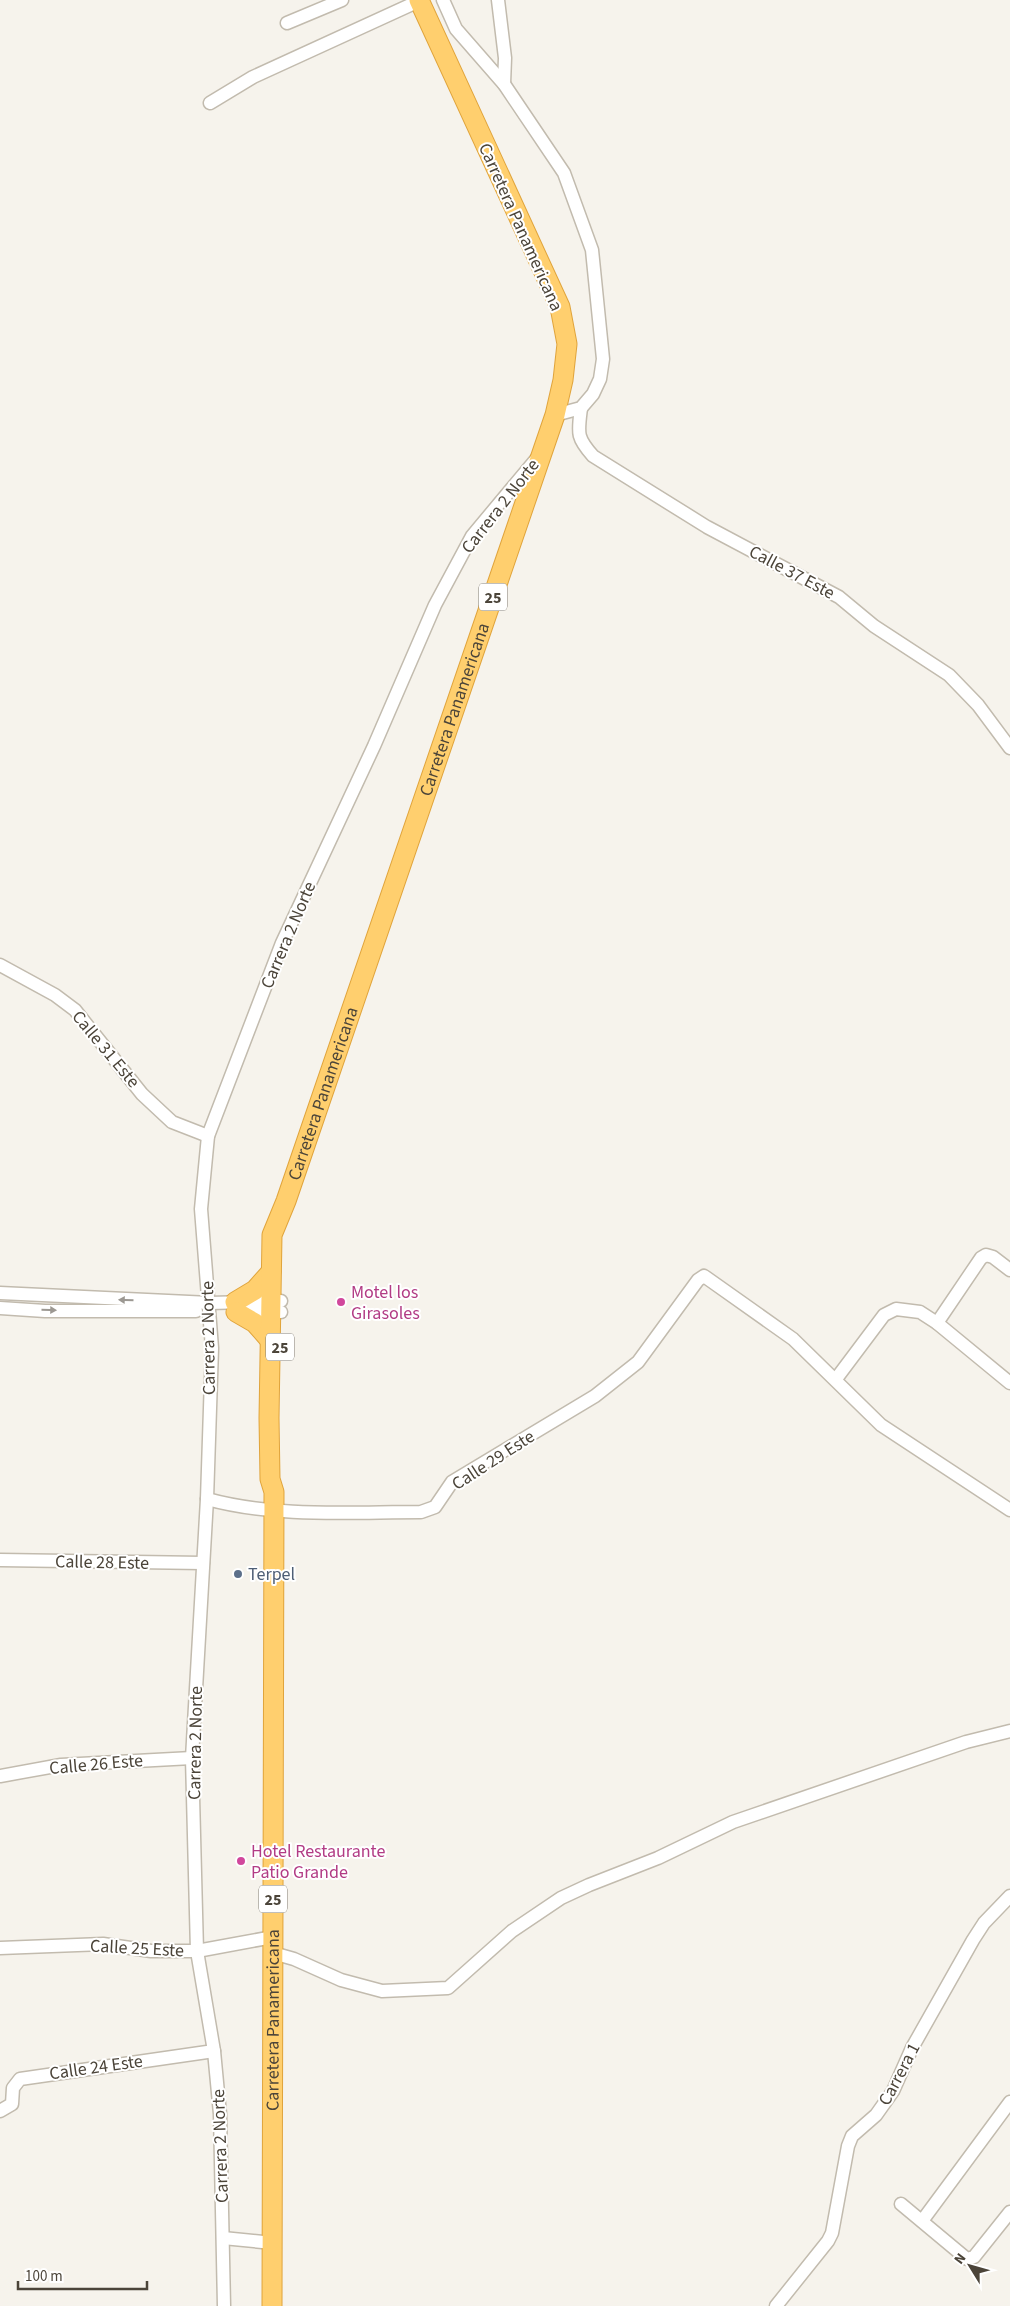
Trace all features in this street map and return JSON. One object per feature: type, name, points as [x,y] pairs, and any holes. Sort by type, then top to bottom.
[{"type":"highway","name":"Carretera Panamericana","points":[[274,1492],[279,1479],[275,1307],[271,1272],[272,1235],[286,1201],[555,415],[563,380],[567,344],[560,307],[419,0]]},
{"type":"highway","name":"Carretera Panamericana","points":[[272,2306],[274,1492],[270,1479],[269,1340],[275,1307],[286,1201]]},
{"type":"highway","points":[[269,1340],[255,1323],[235,1307],[255,1290],[271,1272]]},
{"type":"street","points":[[287,23],[342,0]]},
{"type":"street","points":[[210,103],[253,77],[419,0]]},
{"type":"street","points":[[443,0],[456,29],[504,84],[564,173],[592,250],[603,360],[600,379],[593,394],[581,408],[555,415]]},
{"type":"street","points":[[498,0],[505,58],[504,84]]},
{"type":"street","name":"Calle 37 Este","points":[[581,408],[578,428],[580,442],[593,456],[707,527],[839,597],[874,626],[950,675],[978,705],[1010,748]]},
{"type":"street","name":"Carrera 2 Norte","points":[[224,2306],[220,2114],[214,2051],[198,1951],[192,1758],[207,1499],[212,1348],[201,1209],[208,1136],[282,943],[374,746],[435,605],[472,536],[543,451]]},
{"type":"street","name":"Calle 31 Este","points":[[0,965],[55,995],[76,1010],[142,1094],[172,1122],[208,1136]]},
{"type":"street","points":[[938,1323],[981,1258],[986,1255],[993,1257],[1010,1270]]},
{"type":"street","name":"Calle 29 Este","points":[[207,1499],[238,1507],[274,1511],[421,1512],[435,1507],[452,1482],[595,1396],[638,1362],[698,1280],[704,1276],[793,1339],[836,1379]]},
{"type":"street","points":[[0,1293],[210,1307]]},
{"type":"street","points":[[0,1308],[45,1310],[275,1307]]},
{"type":"street","points":[[1010,1383],[938,1323],[920,1312],[896,1309],[888,1312],[836,1379],[881,1425],[1010,1510]]},
{"type":"street","name":"Calle 28 Este","points":[[0,1560],[203,1563]]},
{"type":"street","name":"Calle 25 Este","points":[[0,1948],[103,1944],[151,1951],[198,1951],[273,1945],[294,1959],[341,1980],[382,1991],[438,1990],[448,1988],[479,1958],[512,1931],[561,1898],[589,1885],[658,1858],[733,1822],[966,1742],[1010,1731]]},
{"type":"street","name":"Calle 26 Este","points":[[0,1776],[61,1765],[192,1758]]},
{"type":"street","name":"Carrera 1","points":[[776,2306],[832,2233],[848,2146],[852,2136],[883,2106],[893,2091],[912,2048],[973,1940],[984,1924],[1008,1902]]},
{"type":"street","name":"Calle 24 Este","points":[[0,2111],[12,2104],[13,2088],[20,2079],[214,2051]]},
{"type":"street","points":[[922,2221],[1010,2102]]},
{"type":"street","points":[[900,2204],[967,2259],[974,2257],[1010,2212]]},
{"type":"street","points":[[223,2238],[272,2243]]},
{"type":"place","name":"Motel los Girasoles","points":[[341,1302]]},
{"type":"place","name":"Terpel","points":[[238,1574]]},
{"type":"place","name":"Hotel Restaurante Patio Grande","points":[[241,1861]]}]
